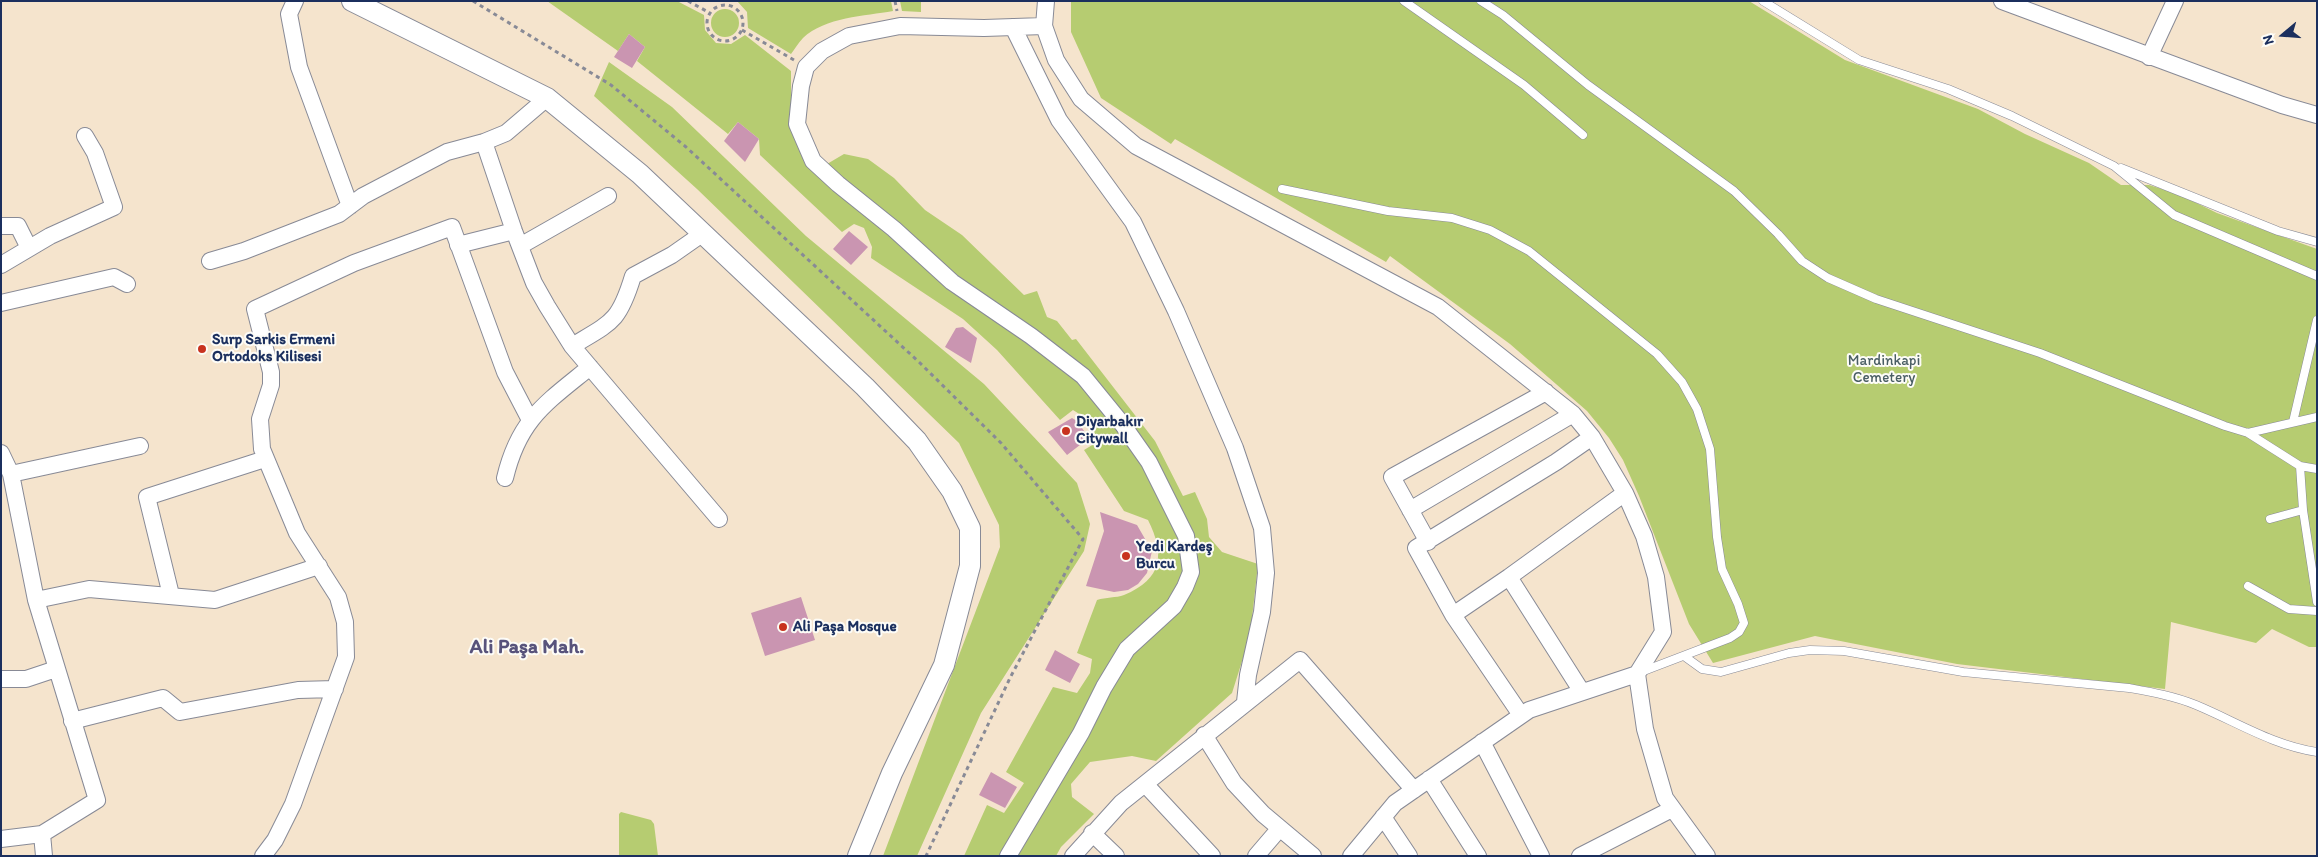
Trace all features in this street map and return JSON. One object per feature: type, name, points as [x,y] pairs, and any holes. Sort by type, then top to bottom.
[{"type":"street","points":[[295,1],[289,14],[299,66],[350,206]]},
{"type":"street","points":[[352,1],[547,98],[640,174],[865,387],[917,441],[952,491],[970,528],[970,566],[944,665],[892,773],[858,856]]},
{"type":"street","points":[[1046,1],[1044,26],[1056,60],[1081,99],[1136,146],[1438,307],[1573,414],[1592,437],[1625,493],[1644,536],[1656,577],[1663,632],[1637,674],[1645,729],[1665,798],[1700,853]]},
{"type":"street","points":[[2002,1],[2149,57],[2282,105],[2317,115]]},
{"type":"street","points":[[2149,57],[2174,1]]},
{"type":"street","points":[[1008,856],[1081,733],[1104,687],[1127,650],[1174,606],[1191,572],[1186,536],[1149,462],[1123,425],[1083,376],[1031,336],[952,282],[894,229],[813,161],[801,138],[797,124],[801,86],[806,67],[814,58],[833,44],[850,36],[900,26],[1044,26]]},
{"type":"street","points":[[1013,27],[1059,120],[1133,222],[1176,311],[1235,448],[1262,528],[1266,573],[1262,612],[1248,675],[1245,702]]},
{"type":"street","points":[[210,261],[244,251],[340,214],[363,196],[447,152],[484,142],[506,133],[547,98]]},
{"type":"street","points":[[1,265],[29,248],[114,206],[95,153],[85,136]]},
{"type":"street","points":[[484,142],[517,238],[538,291],[572,346],[719,519]]},
{"type":"street","points":[[458,245],[517,238],[608,196]]},
{"type":"street","points":[[1,226],[18,226],[29,248]]},
{"type":"street","points":[[262,856],[282,828],[293,804],[346,657],[345,622],[338,597],[320,566],[296,533],[265,458],[260,430],[263,410],[271,386],[271,372],[255,309],[354,263],[452,227],[505,372],[530,420]]},
{"type":"street","points":[[572,346],[611,322],[621,310],[634,276],[672,255],[702,234]]},
{"type":"street","points":[[2,302],[114,277],[126,284]]},
{"type":"street","points":[[505,478],[508,465],[530,420],[541,407],[590,367]]},
{"type":"street","points":[[1428,542],[1392,477],[1546,392]]},
{"type":"street","points":[[1410,510],[1573,414]]},
{"type":"street","points":[[1521,715],[1453,615],[1416,548],[1556,462],[1592,437]]},
{"type":"street","points":[[11,474],[140,446]]},
{"type":"street","points":[[1,453],[11,474],[36,600],[97,800],[42,834],[1,839]]},
{"type":"street","points":[[171,595],[146,498],[265,458]]},
{"type":"street","points":[[1453,615],[1625,493]]},
{"type":"street","points":[[36,600],[89,589],[215,600],[320,566]]},
{"type":"street","points":[[1509,577],[1582,692]]},
{"type":"street","points":[[1073,856],[1092,832],[1144,784],[1300,660],[1414,790]]},
{"type":"street","points":[[1,679],[26,679],[56,669]]},
{"type":"street","points":[[1351,856],[1395,803],[1521,715],[1529,710],[1637,674]]},
{"type":"street","points":[[72,721],[163,698],[180,712],[298,690],[335,689]]},
{"type":"street","points":[[1204,735],[1234,783],[1280,828],[1313,856]]},
{"type":"street","points":[[1482,742],[1541,856]]},
{"type":"street","points":[[1429,779],[1478,856]]},
{"type":"street","points":[[1144,784],[1212,856]]},
{"type":"street","points":[[1580,856],[1672,808]]},
{"type":"street","points":[[1383,817],[1409,856]]},
{"type":"street","points":[[1256,856],[1280,828]]},
{"type":"street","points":[[1092,832],[1116,856]]},
{"type":"street","points":[[42,834],[44,856]]},
{"type":"lane","points":[[1404,1],[1524,84],[1584,134]]},
{"type":"lane","points":[[1481,1],[1503,14],[1588,85],[1734,191],[1778,234],[1802,262],[1828,278],[1876,299],[2040,354],[2225,426],[2248,433],[2300,466],[2317,469]]},
{"type":"lane","points":[[1763,1],[1859,60],[1948,89],[2012,116],[2114,166],[2155,180],[2278,231],[2317,242]]},
{"type":"lane","points":[[2114,166],[2174,214],[2317,276]]},
{"type":"lane","points":[[1282,189],[1388,211],[1452,218],[1490,230],[1528,251],[1657,354],[1682,382],[1697,409],[1710,449],[1717,537],[1722,569],[1738,604],[1744,623],[1739,632],[1730,638],[1637,674]]},
{"type":"lane","points":[[2293,422],[2317,320]]},
{"type":"lane","points":[[2248,433],[2317,417]]},
{"type":"lane","points":[[2300,466],[2303,510],[2317,602]]},
{"type":"lane","points":[[2270,519],[2303,510]]},
{"type":"lane","points":[[2248,586],[2290,609],[2317,611]]},
{"type":"lane","points":[[1684,656],[1702,669],[1721,672],[1789,653],[1810,650],[1844,651],[1963,672],[2129,688],[2196,705],[2270,740],[2317,752]]},
{"type":"path","points":[[688,1],[710,13]]},
{"type":"path","points":[[730,3],[740,12],[743,18],[742,30],[739,35],[729,41],[717,39],[709,31],[707,25],[710,13],[718,6],[730,3]]},
{"type":"path","points":[[742,30],[806,67]]},
{"type":"green space","points":[[547,1],[677,1],[704,15],[705,30],[716,43],[731,44],[745,35],[791,71],[791,101],[795,135],[827,164],[844,154],[868,159],[894,178],[925,210],[962,235],[1024,295],[1037,291],[1047,317],[1057,321],[1072,340],[1076,339],[1155,441],[1183,496],[1195,492],[1207,519],[1209,537],[1222,552],[1258,564],[1250,636],[1232,693],[1156,761],[1132,756],[1090,762],[1071,784],[1072,797],[1094,814],[1061,847],[1056,856],[964,856],[987,805],[1004,813],[1024,783],[1006,772],[1053,687],[1077,693],[1090,673],[1092,659],[1077,653],[1097,600],[1118,597],[1137,589],[1153,573],[1157,564],[1158,554],[1157,544],[1148,520],[1124,511],[1084,450],[1094,444],[1094,439],[1091,428],[1081,416],[1073,410],[1060,420],[997,350],[963,319],[871,258],[872,247],[864,228],[854,224],[842,232],[760,155],[759,139],[738,122],[728,134],[637,61],[645,47],[629,34],[618,51]]},
{"type":"green space","points":[[737,1],[891,1],[893,11],[846,18],[822,26],[803,38],[791,54],[748,28],[747,12]]},
{"type":"green space","points":[[900,1],[921,1],[921,12],[902,11]]},
{"type":"green space","name":"Mardinkapi Cemetery","points":[[1071,1],[1749,1],[1845,60],[1978,109],[2025,134],[2089,163],[2121,185],[2149,185],[2178,194],[2217,213],[2317,249],[2317,647],[2309,647],[2272,629],[2256,643],[2171,622],[2165,689],[1957,664],[1815,636],[1713,663],[1689,624],[1623,460],[1609,438],[1587,411],[1510,344],[1390,256],[1386,262],[1175,139],[1171,144],[1101,98],[1071,32]]},
{"type":"green space","points":[[725,9],[735,13],[739,23],[735,33],[725,37],[715,33],[711,23],[715,13]]},
{"type":"green space","points":[[609,62],[672,107],[806,236],[984,384],[1077,483],[1090,524],[1084,551],[981,713],[917,856],[883,856],[1000,547],[999,525],[959,443],[697,189],[594,96]]},
{"type":"green space","points":[[621,812],[651,820],[654,824],[658,856],[619,856],[619,814]]},
{"type":"building","points":[[629,34],[645,47],[632,68],[614,57]]},
{"type":"building","points":[[738,122],[759,139],[745,162],[724,141]]},
{"type":"building","points":[[849,231],[868,247],[851,265],[833,249]]},
{"type":"building","points":[[963,327],[977,338],[971,363],[945,347],[956,328]]},
{"type":"building","points":[[1072,418],[1077,421],[1089,438],[1067,455],[1048,432]]},
{"type":"building","points":[[1100,512],[1137,525],[1152,551],[1147,573],[1138,584],[1128,590],[1114,592],[1086,586],[1104,531]]},
{"type":"building","name":"Ali Paşa Mosque","points":[[801,597],[815,640],[765,656],[751,613]]},
{"type":"building","points":[[1055,650],[1080,664],[1070,683],[1045,670]]},
{"type":"building","points":[[991,772],[1017,787],[1005,808],[979,795]]},
{"type":"place","name":"Surp Sarkis Ermeni Ortodoks Kilisesi","points":[[202,349]]},
{"type":"place","name":"Diyarbakır Citywall","points":[[1066,431]]},
{"type":"place","name":"Yedi Kardeş Burcu","points":[[1126,556]]},
{"type":"place","name":"Ali Paşa Mosque","points":[[783,627]]},
{"type":"district","name":"Ali Paşa Mah.","points":[[527,648]]}]
